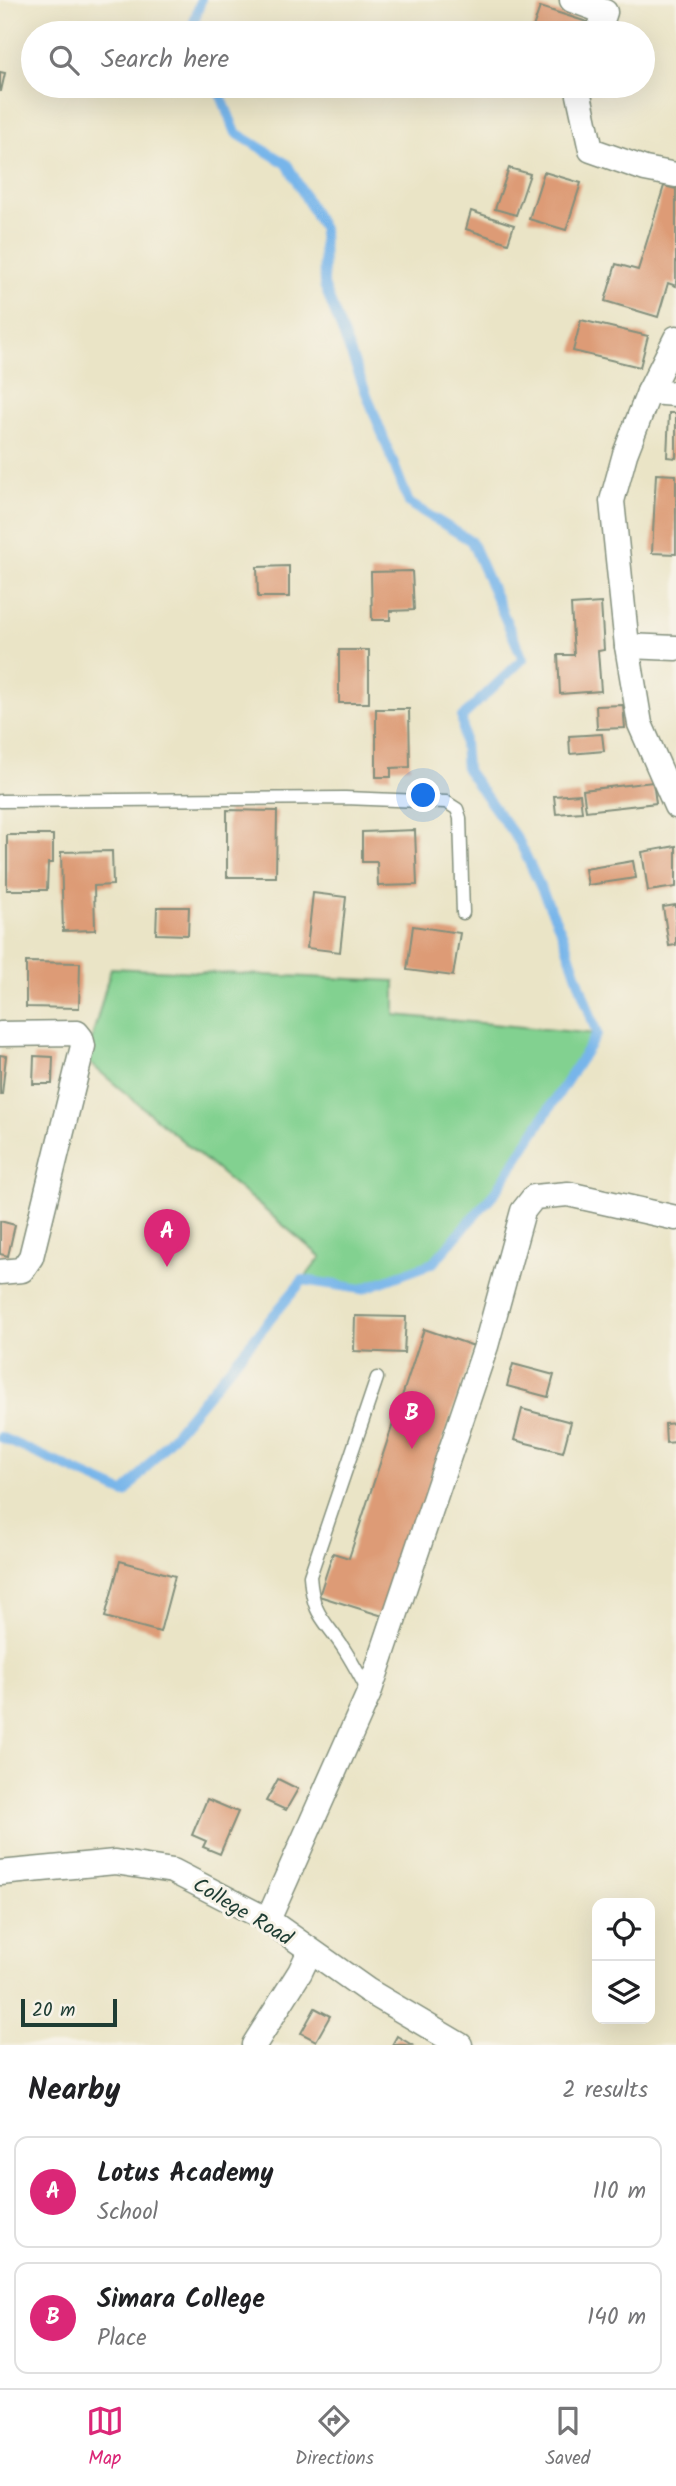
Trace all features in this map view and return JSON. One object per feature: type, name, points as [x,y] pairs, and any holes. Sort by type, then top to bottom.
[{"type":"street","points":[[572,0],[605,12],[602,21]]},
{"type":"street","points":[[580,98],[591,150],[645,169],[676,175]]},
{"type":"street","points":[[676,338],[649,392],[625,454],[612,501],[626,646],[640,724],[676,806]]},
{"type":"street","points":[[649,392],[676,394]]},
{"type":"street","points":[[626,646],[676,648]]},
{"type":"street","points":[[0,1034],[77,1033],[83,1046],[32,1257],[22,1270],[0,1272]]},
{"type":"street","points":[[268,1920],[369,1693],[482,1358],[523,1211],[534,1197],[568,1194],[676,1218]]},
{"type":"street","name":"College Road","points":[[0,1873],[115,1861],[173,1871],[268,1920],[367,1990],[460,2045]]},
{"type":"street","points":[[254,2045],[300,1972],[310,1951]]},
{"type":"lane","points":[[0,801],[345,798],[446,802],[457,809],[460,818],[463,912]]},
{"type":"lane","points":[[369,1693],[344,1648],[318,1615],[311,1595],[310,1576],[377,1378]]},
{"type":"green space","points":[[111,968],[395,981],[395,1015],[597,1034],[497,1190],[433,1263],[362,1289],[303,1280],[321,1257],[86,1060]]},
{"type":"building","points":[[540,7],[584,21],[535,21]]},
{"type":"building","points":[[0,72],[5,73],[1,91],[0,91]]},
{"type":"building","points":[[509,168],[530,174],[516,215],[495,209]]},
{"type":"building","points":[[544,172],[581,183],[566,230],[529,219]]},
{"type":"building","points":[[664,186],[676,189],[676,286],[668,283],[658,317],[605,301],[616,264],[638,270]]},
{"type":"building","points":[[471,211],[514,225],[508,243],[466,229]]},
{"type":"building","points":[[581,320],[648,336],[640,367],[573,351]]},
{"type":"building","points":[[669,413],[676,413],[676,458],[667,457]]},
{"type":"building","points":[[656,474],[676,475],[676,554],[652,553]]},
{"type":"building","points":[[289,566],[289,597],[258,597],[257,567]]},
{"type":"building","points":[[412,571],[414,610],[390,611],[390,620],[372,620],[371,572]]},
{"type":"building","points":[[601,603],[604,650],[598,651],[601,691],[560,694],[558,655],[574,655],[571,605]]},
{"type":"building","points":[[339,650],[369,650],[369,703],[339,703]]},
{"type":"building","points":[[623,705],[625,728],[597,729],[596,706]]},
{"type":"building","points":[[376,709],[409,709],[410,767],[391,768],[391,777],[376,777]]},
{"type":"building","points":[[602,734],[604,751],[570,754],[569,736]]},
{"type":"building","points":[[653,782],[656,803],[586,811],[583,790]]},
{"type":"building","points":[[580,794],[582,812],[556,814],[554,796]]},
{"type":"building","points":[[227,810],[277,811],[276,877],[227,877]]},
{"type":"building","points":[[415,830],[417,885],[378,886],[377,862],[362,862],[362,832]]},
{"type":"building","points":[[7,835],[53,835],[53,863],[48,863],[47,890],[7,890]]},
{"type":"building","points":[[676,846],[676,887],[648,891],[642,852]]},
{"type":"building","points":[[112,851],[113,885],[94,886],[95,930],[63,931],[61,852]]},
{"type":"building","points":[[633,861],[636,878],[588,885],[585,869]]},
{"type":"building","points":[[313,893],[346,897],[340,952],[307,948]]},
{"type":"building","points":[[676,905],[676,945],[669,946],[663,907]]},
{"type":"building","points":[[157,907],[189,907],[188,935],[156,934]]},
{"type":"building","points":[[413,926],[460,933],[453,976],[407,970]]},
{"type":"building","points":[[26,962],[80,963],[79,1008],[26,1007]]},
{"type":"building","points":[[0,1055],[6,1056],[2,1094],[0,1094]]},
{"type":"building","points":[[34,1056],[53,1057],[52,1084],[33,1084]]},
{"type":"building","points":[[0,1221],[15,1225],[8,1256],[0,1254]]},
{"type":"building","points":[[355,1316],[406,1317],[404,1353],[354,1351]]},
{"type":"building","points":[[424,1329],[474,1346],[386,1617],[319,1596],[333,1553],[349,1558]]},
{"type":"building","points":[[513,1364],[554,1375],[548,1397],[507,1386]]},
{"type":"building","points":[[522,1409],[571,1422],[563,1452],[514,1440]]},
{"type":"building","points":[[676,1423],[676,1442],[666,1443],[665,1424]]},
{"type":"building","points":[[120,1561],[175,1576],[160,1632],[105,1617]]},
{"type":"building","points":[[278,1779],[298,1789],[286,1810],[266,1801]]},
{"type":"building","points":[[207,1799],[238,1812],[220,1854],[203,1847],[206,1841],[192,1835]]},
{"type":"building","points":[[315,2008],[330,2016],[316,2041],[301,2033]]},
{"type":"building","points":[[397,2036],[412,2045],[392,2045]]},
{"type":"waterway","points":[[194,21],[201,0]]},
{"type":"waterway","points":[[0,1437],[125,1493],[303,1280],[362,1289],[433,1263],[497,1190],[597,1034],[562,933],[520,843],[466,769],[462,717],[523,659],[471,541],[409,503],[324,285],[323,229],[287,164],[236,133],[222,98]]},
{"type":"place","name":"Lotus Academy","points":[[167,1267]]},
{"type":"place","name":"Simara College","points":[[412,1449]]}]
